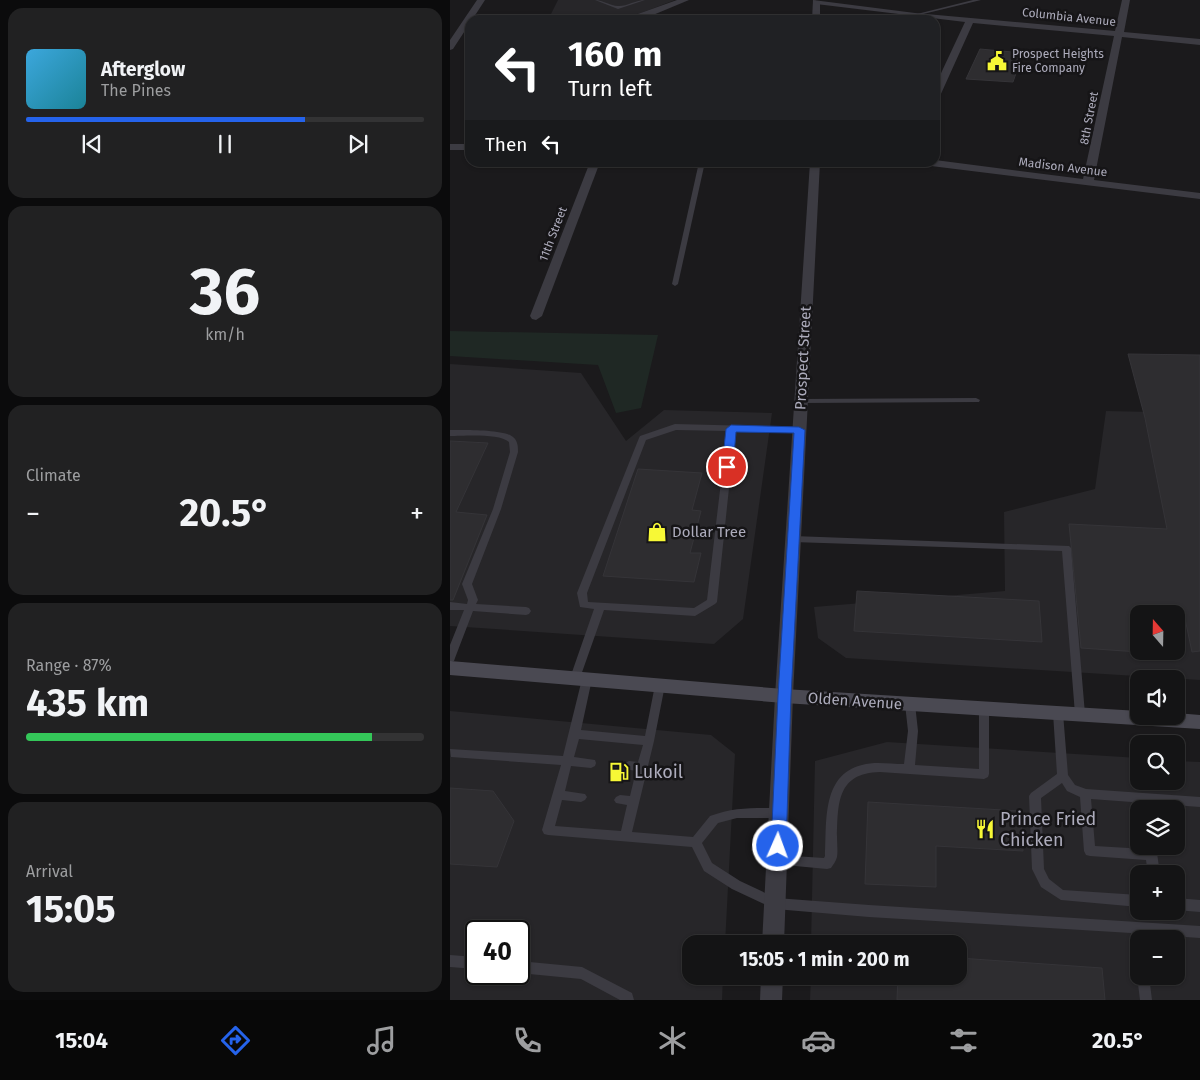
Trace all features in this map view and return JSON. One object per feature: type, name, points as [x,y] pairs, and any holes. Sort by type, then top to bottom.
[{"type":"main road","name":"Olden Avenue","points":[[450,668],[784,696],[1200,722]]},
{"type":"street","points":[[470,15],[481,0]]},
{"type":"street","points":[[645,15],[685,0]]},
{"type":"street","name":"8th Street","points":[[1088,182],[1126,0]]},
{"type":"street","points":[[816,1],[816,15]]},
{"type":"street","name":"Columbia Avenue","points":[[816,1],[915,15]]},
{"type":"street","name":"Columbia Avenue","points":[[940,17],[1200,42]]},
{"type":"street","points":[[940,85],[970,20]]},
{"type":"street","points":[[450,48],[454,38],[465,23]]},
{"type":"street","points":[[450,146],[465,147]]},
{"type":"street","name":"Madison Avenue","points":[[940,164],[1200,196]]},
{"type":"street","name":"11th Street","points":[[536,316],[593,167]]},
{"type":"street","name":"Prospect Street","points":[[774,935],[784,696],[815,167]]},
{"type":"street","points":[[771,1000],[772,985]]},
{"type":"lane","points":[[597,0],[618,8],[643,0]]},
{"type":"lane","points":[[915,15],[979,0]]},
{"type":"lane","points":[[675,284],[701,167]]},
{"type":"lane","points":[[801,402],[976,400]]},
{"type":"lane","points":[[731,429],[712,602],[695,612],[600,608],[584,605],[582,593],[643,438],[675,428],[799,430]]},
{"type":"lane","points":[[450,433],[501,436],[509,438],[514,443],[514,452],[497,509],[467,584],[473,600],[450,658]]},
{"type":"lane","points":[[793,539],[1066,548],[1080,714]]},
{"type":"lane","points":[[450,606],[526,611]]},
{"type":"lane","points":[[600,608],[581,679],[575,734],[548,830],[696,842]]},
{"type":"lane","points":[[625,836],[649,741],[660,685]]},
{"type":"lane","points":[[909,769],[913,731],[910,704]]},
{"type":"lane","points":[[778,860],[827,864],[831,857],[835,793],[844,777],[861,769],[909,769],[984,774],[984,709]]},
{"type":"lane","points":[[1058,713],[1063,776],[1071,788],[1084,794],[1130,801]]},
{"type":"lane","points":[[575,734],[649,741]]},
{"type":"lane","points":[[451,753],[591,763]]},
{"type":"lane","points":[[629,766],[642,767]]},
{"type":"lane","points":[[1063,776],[1035,796],[1038,869],[1045,883],[1061,895],[1130,900]]},
{"type":"lane","points":[[1084,794],[1090,851],[1130,851]]},
{"type":"lane","points":[[558,795],[581,797]]},
{"type":"lane","points":[[620,800],[633,801]]},
{"type":"lane","points":[[1185,802],[1200,802]]},
{"type":"lane","points":[[696,842],[714,819],[737,813],[780,813]]},
{"type":"lane","points":[[696,842],[708,867],[736,885],[775,903],[879,912],[1200,932]]},
{"type":"lane","points":[[1185,905],[1200,906]]},
{"type":"lane","points":[[450,961],[465,962]]},
{"type":"lane","points":[[530,968],[582,973],[627,997],[628,1000]]},
{"type":"lane","points":[[1144,985],[1146,1000]]},
{"type":"shaded area","points":[[558,0],[675,0],[636,15],[550,15]]},
{"type":"shaded area","points":[[450,331],[658,335],[641,408],[616,413],[598,365],[450,356]]},
{"type":"shaded area","points":[[450,364],[581,373],[626,441],[664,410],[772,413],[743,619],[714,644],[450,626]]},
{"type":"shaded area","points":[[1106,411],[1200,413],[1200,680],[1185,679],[1185,670],[1130,670],[1130,676],[846,658],[818,638],[814,607],[1005,591],[1004,512],[1095,489]]},
{"type":"shaded area","points":[[450,711],[711,735],[735,754],[725,935],[682,935],[682,985],[723,985],[722,1000],[450,1000]]},
{"type":"shaded area","points":[[887,742],[1130,757],[1130,790],[1185,790],[1185,761],[1200,762],[1200,1000],[810,1000],[811,985],[967,985],[967,935],[811,935],[815,761]]},
{"type":"building","name":"Prospect Heights Fire Company","points":[[980,49],[1023,53],[1013,82],[966,79]]},
{"type":"building","points":[[1128,354],[1200,355],[1200,651],[1192,652],[1185,619],[1185,605],[1130,605],[1130,651],[1081,648],[1069,524],[1167,529],[1145,418]]},
{"type":"building","points":[[450,441],[488,443],[456,512],[487,515],[453,600],[450,600]]},
{"type":"building","name":"Dollar Tree","points":[[638,469],[702,473],[692,510],[701,511],[690,553],[701,553],[694,582],[603,576]]},
{"type":"building","points":[[857,591],[1039,601],[1042,642],[854,631]]},
{"type":"building","points":[[450,788],[493,791],[514,821],[497,867],[450,864]]},
{"type":"building","points":[[868,802],[1020,811],[1023,851],[936,846],[936,887],[865,884]]},
{"type":"building","points":[[967,959],[1102,968],[1105,1000],[897,1000],[898,985],[967,985]]},
{"type":"place","name":"Prospect Heights Fire Company","points":[[997,61]]},
{"type":"place","name":"Dollar Tree","points":[[657,532]]},
{"type":"place","name":"Lukoil","points":[[619,772]]},
{"type":"place","name":"Prince Fried Chicken","points":[[985,829]]},
{"type":"route","points":[[727,467],[731,429],[799,430],[784,696],[778,846]]}]
